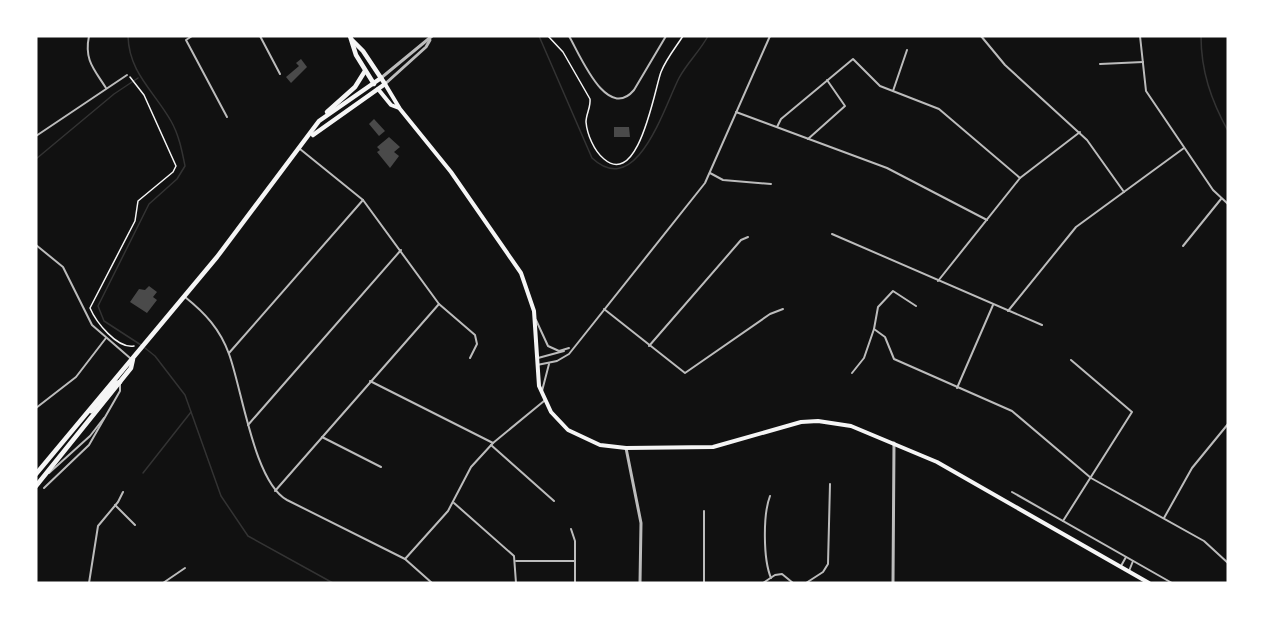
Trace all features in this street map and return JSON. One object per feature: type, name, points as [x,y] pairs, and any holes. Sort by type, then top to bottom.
[{"type":"main road","points":[[351,38],[363,51],[400,109],[442,159],[521,273],[534,312],[536,365],[544,400],[559,422],[578,436],[607,447],[713,447],[786,425],[818,421],[851,426],[894,443],[986,489],[1149,583]]},
{"type":"main road","points":[[351,38],[356,55],[365,71],[391,105],[400,109]]},
{"type":"main road","points":[[36,474],[126,364],[133,359],[185,297],[308,139],[319,121],[353,88],[365,71]]},
{"type":"main road","points":[[319,121],[381,78]]},
{"type":"main road","points":[[308,139],[330,120],[385,84]]},
{"type":"main road","points":[[36,486],[131,369],[133,359]]},
{"type":"main road","points":[[84,416],[97,406],[114,384],[120,382]]},
{"type":"street","points":[[89,36],[86,51],[89,61],[106,88]]},
{"type":"street","points":[[192,36],[186,40],[226,117]]},
{"type":"street","points":[[260,36],[280,74]]},
{"type":"street","points":[[569,36],[605,95],[618,99],[626,97],[634,90],[666,36]]},
{"type":"street","points":[[536,365],[566,356],[699,192],[710,173],[770,36]]},
{"type":"street","points":[[981,36],[1005,65],[1080,132],[1124,192]]},
{"type":"street","points":[[1140,36],[1146,91],[1184,148],[1228,204]]},
{"type":"street","points":[[381,78],[422,42],[431,37]]},
{"type":"street","points":[[385,84],[426,47],[431,37]]},
{"type":"street","points":[[893,91],[907,50]]},
{"type":"street","points":[[777,128],[781,119],[853,59],[874,82],[939,110],[1020,178]]},
{"type":"street","points":[[1100,64],[1143,62]]},
{"type":"street","points":[[36,136],[127,75]]},
{"type":"street","points":[[808,139],[845,106],[827,79]]},
{"type":"street","points":[[736,112],[887,168],[987,220]]},
{"type":"street","points":[[938,281],[1020,178],[1080,132]]},
{"type":"street","points":[[1008,311],[1076,227],[1184,148]]},
{"type":"street","points":[[300,149],[363,200],[402,250],[439,304],[475,335],[478,342],[470,358]]},
{"type":"street","points":[[710,173],[723,180],[771,184]]},
{"type":"street","points":[[1183,246],[1221,198]]},
{"type":"street","points":[[229,353],[363,200]]},
{"type":"street","points":[[832,234],[1042,325]]},
{"type":"street","points":[[649,346],[741,240],[748,237]]},
{"type":"street","points":[[36,245],[63,267],[88,320],[106,338],[133,359]]},
{"type":"street","points":[[248,425],[402,250]]},
{"type":"street","points":[[852,373],[864,358],[874,329],[874,317],[878,308],[893,291],[916,306]]},
{"type":"street","points":[[185,297],[211,318],[229,353],[248,425],[275,491],[287,500],[405,559],[432,583]]},
{"type":"street","points":[[275,491],[439,304]]},
{"type":"street","points":[[957,388],[994,304]]},
{"type":"street","points":[[604,309],[686,373],[770,314],[783,309]]},
{"type":"street","points":[[534,312],[546,345],[557,350],[569,348]]},
{"type":"street","points":[[874,329],[885,337],[894,359],[1017,414],[1090,478],[1213,546],[1228,563]]},
{"type":"street","points":[[36,408],[76,377],[106,338]]},
{"type":"street","points":[[536,358],[555,355],[576,343]]},
{"type":"street","points":[[1063,521],[1132,412],[1071,360]]},
{"type":"street","points":[[542,394],[551,362]]},
{"type":"street","points":[[370,381],[492,444],[554,501]]},
{"type":"street","points":[[44,488],[89,445],[120,392],[120,382]]},
{"type":"street","points":[[405,559],[453,503],[471,467],[492,444],[544,400]]},
{"type":"street","points":[[45,476],[90,436],[106,416]]},
{"type":"street","points":[[1164,519],[1192,468],[1228,424]]},
{"type":"street","points":[[322,437],[381,467]]},
{"type":"street","points":[[893,583],[894,443]]},
{"type":"street","points":[[626,448],[641,523],[640,583]]},
{"type":"street","points":[[806,583],[823,572],[830,558],[830,484]]},
{"type":"street","points":[[89,583],[98,526],[116,505],[123,492]]},
{"type":"street","points":[[1012,492],[1172,583]]},
{"type":"street","points":[[770,496],[766,505],[766,566],[771,578]]},
{"type":"street","points":[[453,503],[514,556],[516,583]]},
{"type":"street","points":[[116,505],[135,525]]},
{"type":"street","points":[[704,511],[704,583]]},
{"type":"street","points":[[571,529],[575,541],[575,583]]},
{"type":"street","points":[[1225,559],[1228,556]]},
{"type":"street","points":[[1121,567],[1126,557]]},
{"type":"street","points":[[516,561],[575,561]]},
{"type":"street","points":[[1129,571],[1133,561]]},
{"type":"street","points":[[163,583],[184,568]]},
{"type":"street","points":[[763,583],[782,574],[793,583]]},
{"type":"path","points":[[549,36],[563,52],[590,99],[586,119],[595,146],[606,161],[618,163],[630,157],[636,150],[652,111],[662,71],[683,36]]},
{"type":"path","points":[[131,78],[144,95],[176,166],[173,172],[138,201],[135,221],[90,308],[105,330],[126,345],[134,345]]},
{"type":"building","points":[[301,59],[307,67],[291,83],[286,77],[299,66],[296,63]]},
{"type":"building","points":[[374,119],[385,131],[379,136],[369,124]]},
{"type":"building","points":[[614,127],[629,127],[630,137],[614,137]]},
{"type":"building","points":[[389,137],[400,147],[394,152],[399,156],[390,168],[377,152],[380,150],[377,147]]},
{"type":"building","points":[[149,286],[157,292],[153,297],[157,300],[147,313],[130,302],[139,289],[145,290]]},
{"type":"waterway","points":[[128,36],[129,49],[138,71],[174,126],[185,166],[177,179],[149,204],[98,306],[104,321],[141,345]]},
{"type":"waterway","points":[[539,36],[592,158],[608,168],[622,167],[635,159],[647,145],[679,78],[708,36]]},
{"type":"waterway","points":[[1201,36],[1201,49],[1208,85],[1228,131]]},
{"type":"waterway","points":[[36,159],[114,94],[138,78]]},
{"type":"waterway","points":[[145,348],[155,356],[185,395],[221,496],[248,536],[333,583]]},
{"type":"waterway","points":[[143,473],[191,412]]}]
